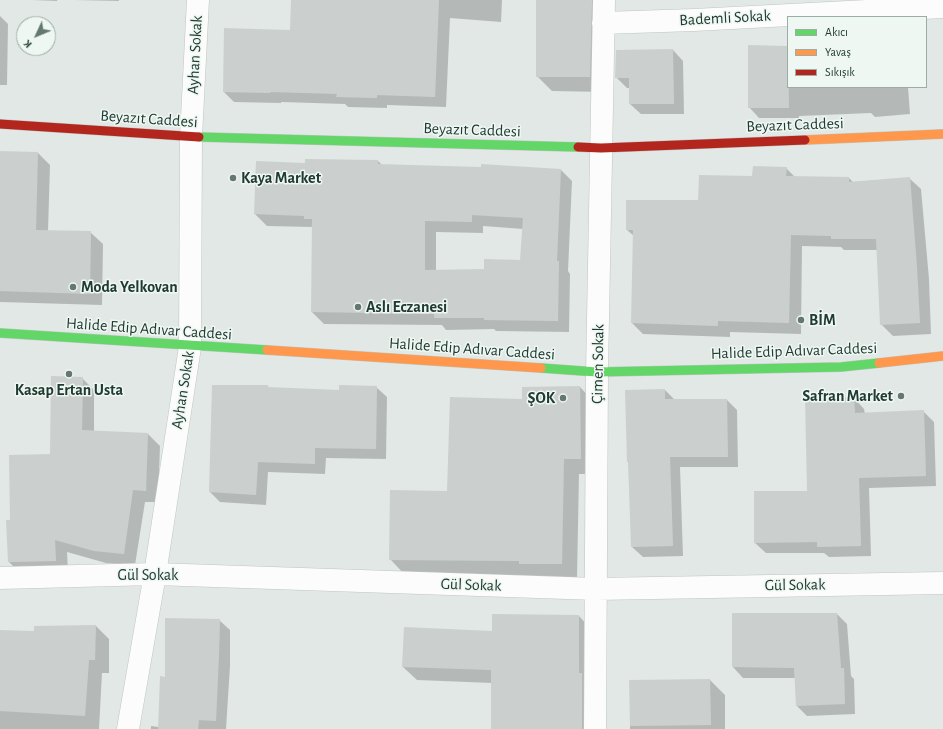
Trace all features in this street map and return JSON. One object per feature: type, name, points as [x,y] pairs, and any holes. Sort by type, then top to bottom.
[{"type":"street","name":"Ayhan Sokak","points":[[128,729],[155,574],[190,346],[191,137],[198,0]]},
{"type":"street","name":"Çimen Sokak","points":[[595,729],[597,372],[604,0]]},
{"type":"street","name":"Bademli Sokak","points":[[603,23],[819,7],[943,7]]},
{"type":"street","name":"Beyazıt Caddesi","points":[[0,124],[191,137],[601,148],[943,134]]},
{"type":"street","name":"Halide Edip Adıvar Caddesi","points":[[0,333],[597,372],[841,367],[943,356]]},
{"type":"street","name":"Gül Sokak","points":[[0,578],[155,574],[596,589],[943,583]]},
{"type":"building","points":[[291,0],[439,0],[435,97],[377,95],[377,98],[336,97],[337,94],[223,92],[224,28],[290,30]]},
{"type":"building","points":[[536,0],[592,0],[590,77],[536,77]]},
{"type":"building","points":[[748,45],[787,46],[787,88],[789,88],[789,108],[748,108]]},
{"type":"building","points":[[673,49],[674,104],[629,104],[629,78],[615,78],[616,50]]},
{"type":"building","points":[[0,151],[38,152],[36,230],[91,231],[90,294],[0,291]]},
{"type":"building","points":[[305,159],[378,160],[378,164],[481,167],[481,164],[561,169],[557,261],[559,261],[558,321],[484,320],[484,318],[434,318],[434,314],[311,312],[312,219],[304,219],[304,216],[254,214],[256,161],[305,163]],"holes":[[[472,215],[523,218],[520,260],[484,259],[484,269],[425,270],[425,221],[472,222]]]},
{"type":"building","points":[[753,166],[787,167],[786,176],[849,177],[849,182],[910,177],[920,323],[880,325],[876,239],[831,239],[831,236],[791,235],[789,323],[718,321],[718,326],[631,323],[633,230],[626,230],[626,200],[698,200],[699,175],[752,176]]},
{"type":"building","points":[[51,376],[83,377],[82,430],[148,433],[146,491],[133,490],[124,554],[94,551],[55,540],[56,561],[8,562],[6,520],[10,520],[9,455],[50,454]]},
{"type":"building","points":[[212,385],[268,385],[268,387],[339,390],[339,385],[377,386],[376,449],[315,448],[315,464],[258,462],[256,495],[209,492]]},
{"type":"building","points":[[580,386],[581,459],[564,459],[562,564],[519,564],[519,561],[389,560],[390,490],[447,491],[450,397],[522,399],[522,387]]},
{"type":"building","points":[[665,389],[665,399],[727,399],[728,457],[670,457],[673,546],[631,547],[625,390]]},
{"type":"building","points":[[854,397],[855,413],[924,410],[926,476],[859,478],[861,546],[817,547],[817,542],[754,543],[754,491],[807,491],[805,398]]},
{"type":"building","points":[[732,613],[837,613],[841,668],[844,668],[845,704],[796,706],[794,668],[732,667]]},
{"type":"building","points":[[492,614],[579,615],[579,673],[582,673],[582,729],[491,729],[491,670],[402,667],[404,627],[492,631]]},
{"type":"building","points":[[165,618],[220,619],[216,721],[199,720],[198,729],[158,729],[160,676],[165,677]]},
{"type":"building","points":[[96,625],[95,660],[89,660],[85,716],[0,711],[0,630],[34,631],[34,626]]},
{"type":"building","points":[[710,679],[711,725],[630,726],[629,680]]},
{"type":"traffic: fast","points":[[199,137],[578,147]]},
{"type":"traffic: fast","points":[[0,333],[267,350]]},
{"type":"traffic: fast","points":[[541,368],[597,372],[841,367],[879,363]]},
{"type":"traffic: slow","points":[[805,140],[943,134]]},
{"type":"traffic: slow","points":[[267,350],[541,368]]},
{"type":"traffic: slow","points":[[879,363],[943,356]]},
{"type":"traffic: jam","points":[[0,124],[199,137]]},
{"type":"traffic: jam","points":[[578,147],[601,148],[805,140]]},
{"type":"place","name":"Kaya Market","points":[[233,178]]},
{"type":"place","name":"Moda Yelkovan","points":[[73,287]]},
{"type":"place","name":"Aslı Eczanesi","points":[[358,307]]},
{"type":"place","name":"BİM","points":[[801,320]]},
{"type":"place","name":"Kasap Ertan Usta","points":[[69,374]]},
{"type":"place","name":"Safran Market","points":[[901,396]]},
{"type":"place","name":"ŞOK","points":[[563,398]]}]
